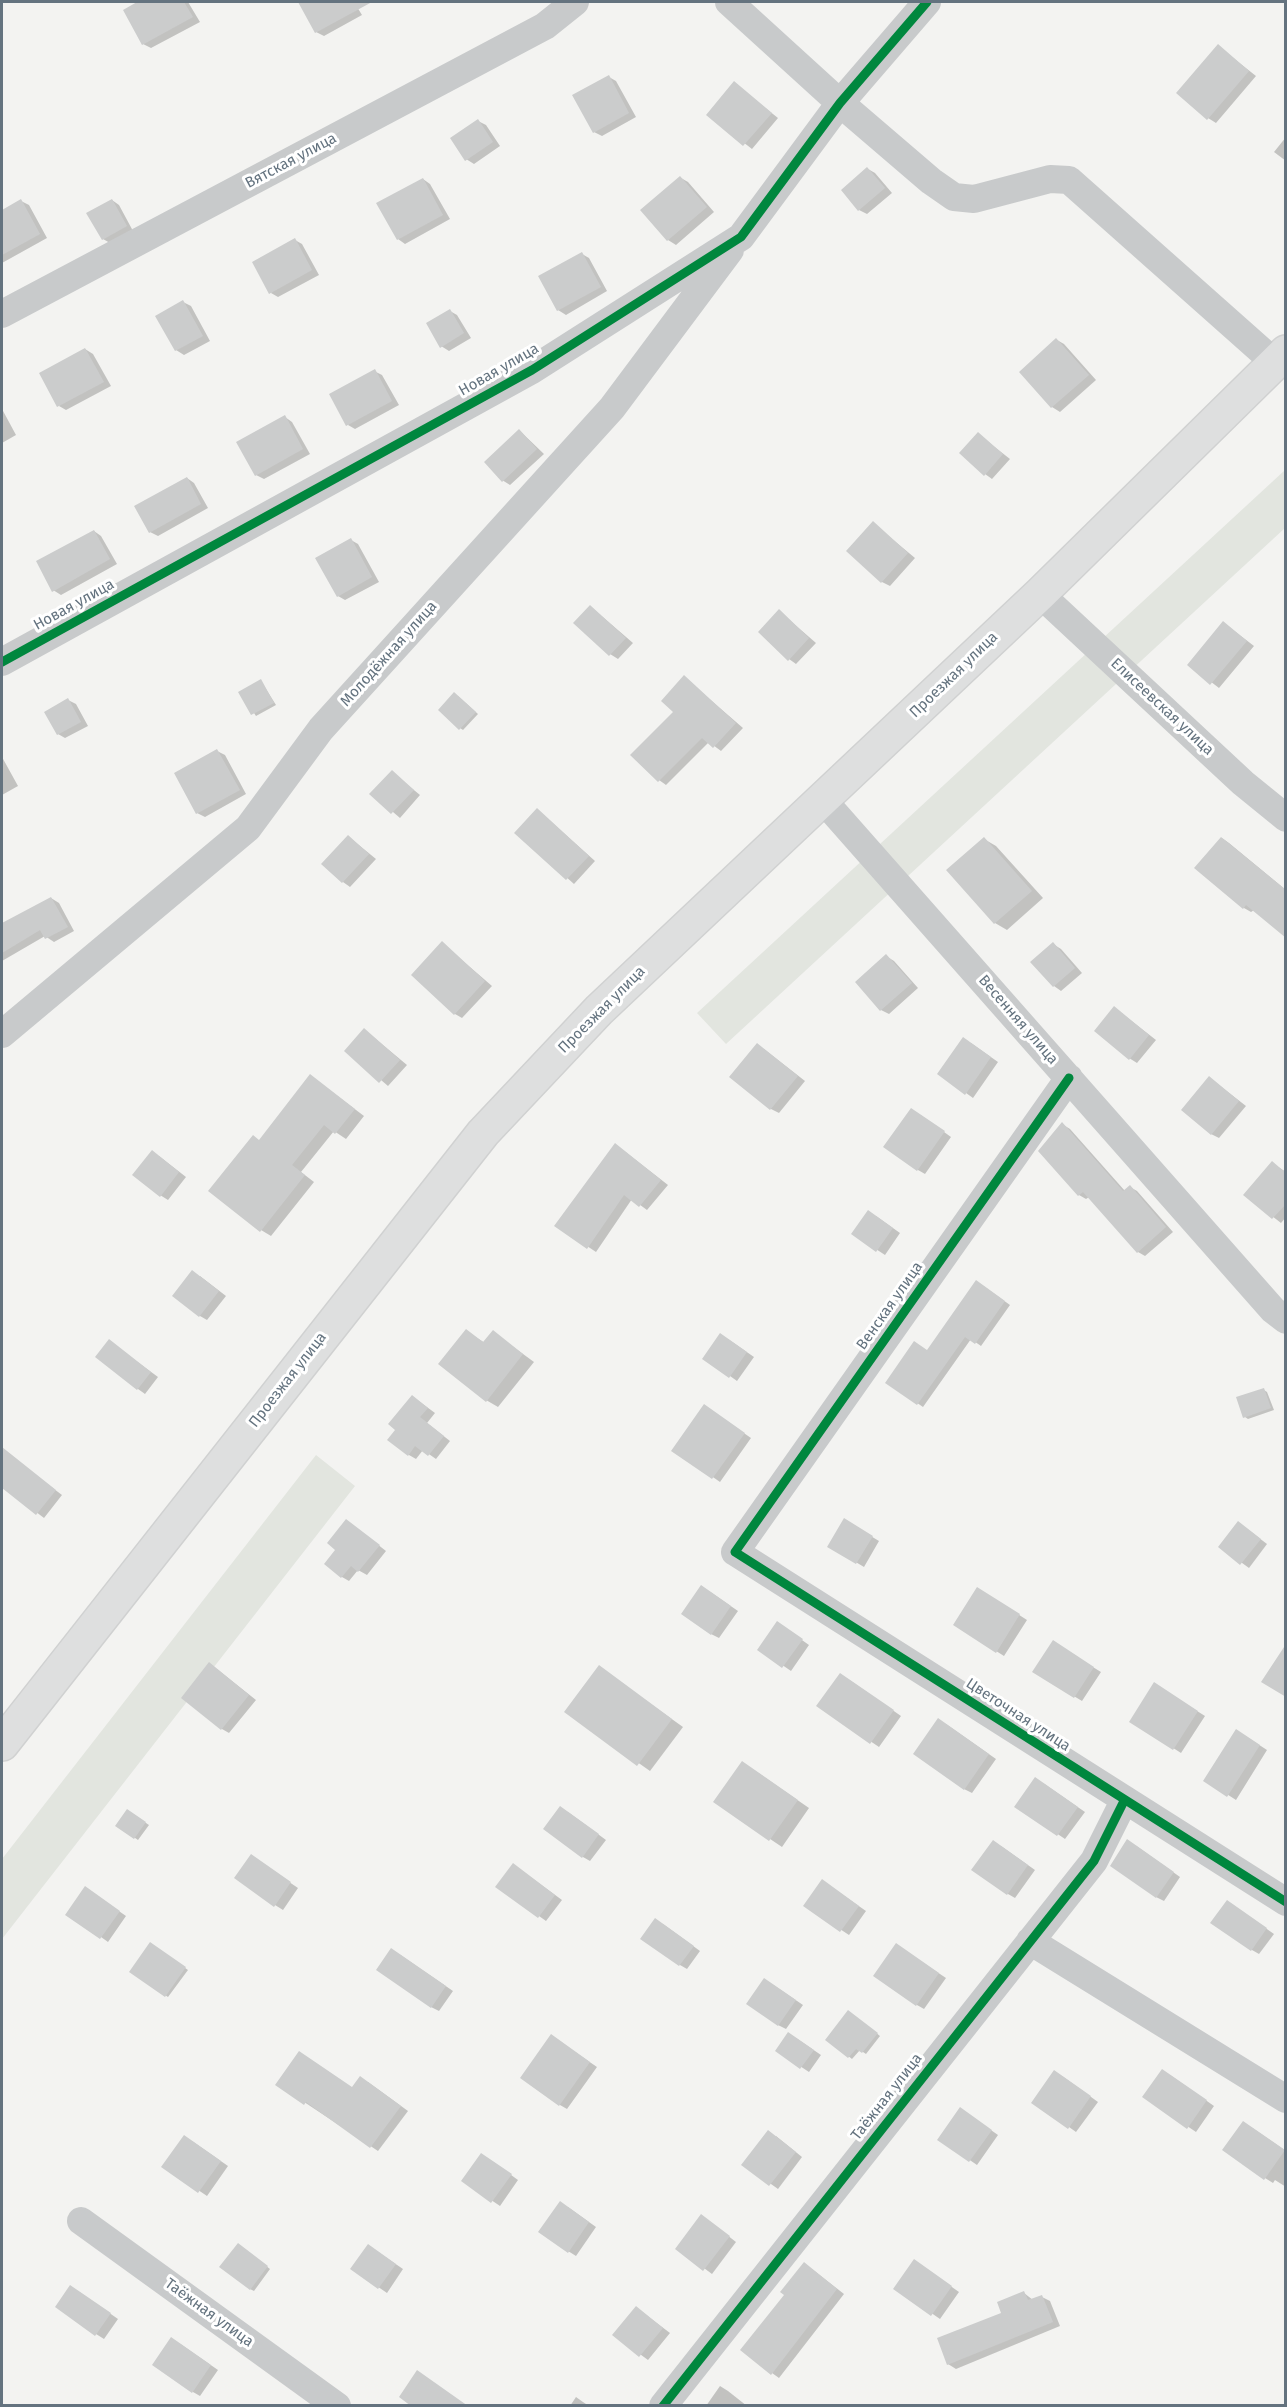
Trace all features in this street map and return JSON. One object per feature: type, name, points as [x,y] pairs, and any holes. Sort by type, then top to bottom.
[{"type":"main road","name":"Проезжая улица","points":[[2,1744],[483,1133],[599,1010],[1040,594],[1280,357]]},
{"type":"street","name":"Вятская улица","points":[[2,314],[545,26],[575,2]]},
{"type":"street","points":[[729,2],[840,103],[931,181],[954,197],[974,199],[1050,179],[1069,180],[1280,357]]},
{"type":"street","name":"Новая улица","points":[[2,662],[532,370],[741,237],[840,103],[927,2]]},
{"type":"street","name":"Молодёжная улица","points":[[2,1034],[248,828],[321,729],[612,408],[741,237]]},
{"type":"street","name":"Елисеевская улица","points":[[1040,594],[1243,783],[1286,818]]},
{"type":"street","name":"Весенняя улица","points":[[823,800],[1273,1310],[1286,1320]]},
{"type":"street","name":"Венская улица","points":[[735,1552],[1069,1078]]},
{"type":"street","name":"Цветочная улица","points":[[735,1552],[1286,1902]]},
{"type":"street","name":"Таёжная улица","points":[[663,2406],[1094,1861],[1124,1801]]},
{"type":"street","points":[[1030,1941],[1286,2099]]},
{"type":"street","name":"Таёжная улица","points":[[81,2221],[337,2406]]},
{"type":"shaded area","points":[[1285,470],[1285,528],[726,1044],[697,1013]]},
{"type":"shaded area","points":[[316,1455],[355,1486],[2,1939],[2,1859]]},
{"type":"building","points":[[137,2],[184,2],[193,17],[142,45],[123,10]]},
{"type":"building","points":[[298,2],[372,2],[315,33]]},
{"type":"building","points":[[1218,44],[1249,71],[1207,120],[1176,93]]},
{"type":"building","points":[[609,75],[629,113],[593,133],[572,95]]},
{"type":"building","points":[[734,81],[772,113],[743,146],[706,115]]},
{"type":"building","points":[[478,119],[493,142],[465,161],[450,138]]},
{"type":"building","points":[[867,167],[885,188],[858,211],[841,190]]},
{"type":"building","points":[[680,176],[707,207],[667,241],[640,210]]},
{"type":"building","points":[[423,178],[443,215],[397,240],[376,203]]},
{"type":"building","points":[[21,199],[40,234],[2,255],[2,210]]},
{"type":"building","points":[[112,199],[127,226],[102,240],[86,213]]},
{"type":"building","points":[[295,238],[312,270],[269,294],[252,262]]},
{"type":"building","points":[[582,252],[601,287],[557,311],[538,276]]},
{"type":"building","points":[[183,300],[203,336],[175,351],[155,316]]},
{"type":"building","points":[[450,309],[464,333],[440,348],[426,323]]},
{"type":"building","points":[[1056,338],[1089,375],[1051,408],[1019,372]]},
{"type":"building","points":[[85,348],[104,382],[57,407],[39,373]]},
{"type":"building","points":[[375,369],[392,401],[346,426],[329,394]]},
{"type":"building","points":[[285,415],[303,449],[255,476],[236,442]]},
{"type":"building","points":[[519,429],[537,449],[502,482],[484,462]]},
{"type":"building","points":[[978,432],[1003,454],[984,476],[959,453]]},
{"type":"building","points":[[187,477],[201,504],[149,533],[134,506]]},
{"type":"building","points":[[873,521],[908,553],[881,583],[846,551]]},
{"type":"building","points":[[94,530],[110,559],[52,592],[36,561]]},
{"type":"building","points":[[351,538],[372,577],[337,597],[315,558]]},
{"type":"building","points":[[590,605],[626,638],[609,656],[573,623]]},
{"type":"building","points":[[779,609],[809,638],[788,661],[758,632]]},
{"type":"building","points":[[1223,621],[1247,641],[1210,685],[1187,665]]},
{"type":"building","points":[[684,675],[736,723],[713,748],[702,738],[658,782],[630,755],[673,712],[661,701]]},
{"type":"building","points":[[261,679],[274,703],[251,715],[238,692]]},
{"type":"building","points":[[454,692],[476,712],[459,730],[438,710]]},
{"type":"building","points":[[68,698],[81,722],[57,735],[44,712]]},
{"type":"building","points":[[217,749],[240,790],[196,814],[174,773]]},
{"type":"building","points":[[392,770],[414,790],[391,814],[369,794]]},
{"type":"building","points":[[537,808],[589,856],[566,880],[514,833]]},
{"type":"building","points":[[348,835],[369,854],[342,883],[321,864]]},
{"type":"building","points":[[984,837],[1032,891],[994,924],[946,870]]},
{"type":"building","points":[[1221,837],[1286,890],[1286,938],[1246,905],[1243,909],[1194,868]]},
{"type":"building","points":[[51,897],[68,927],[45,939],[40,930],[2,953],[2,923]]},
{"type":"building","points":[[442,941],[485,981],[454,1015],[411,975]]},
{"type":"building","points":[[1053,942],[1075,968],[1053,987],[1030,962]]},
{"type":"building","points":[[886,954],[912,983],[880,1011],[855,982]]},
{"type":"building","points":[[1114,1006],[1149,1035],[1129,1060],[1094,1031]]},
{"type":"building","points":[[364,1028],[400,1060],[379,1083],[344,1051]]},
{"type":"building","points":[[963,1037],[991,1057],[965,1095],[937,1074]]},
{"type":"building","points":[[757,1043],[798,1076],[770,1110],[729,1077]]},
{"type":"building","points":[[310,1074],[355,1109],[335,1134],[324,1125],[292,1165],[305,1175],[260,1232],[208,1191],[253,1135],[259,1140]]},
{"type":"building","points":[[1209,1076],[1239,1101],[1211,1135],[1181,1110]]},
{"type":"building","points":[[911,1108],[945,1131],[917,1171],[883,1147]]},
{"type":"building","points":[[1062,1122],[1123,1191],[1130,1185],[1166,1227],[1137,1253],[1083,1192],[1078,1196],[1038,1151]]},
{"type":"building","points":[[615,1143],[661,1180],[639,1207],[624,1195],[587,1249],[554,1226]]},
{"type":"building","points":[[152,1150],[179,1172],[160,1197],[132,1175]]},
{"type":"building","points":[[1272,1161],[1286,1173],[1286,1204],[1272,1219],[1243,1195]]},
{"type":"building","points":[[868,1210],[893,1228],[876,1252],[851,1234]]},
{"type":"building","points":[[192,1270],[219,1291],[199,1317],[172,1296]]},
{"type":"building","points":[[976,1280],[1005,1301],[975,1344],[965,1337],[917,1405],[885,1383],[914,1341],[927,1350]]},
{"type":"building","points":[[466,1329],[483,1342],[493,1330],[523,1354],[486,1402],[438,1364]]},
{"type":"building","points":[[720,1333],[747,1352],[729,1378],[702,1359]]},
{"type":"building","points":[[109,1339],[151,1372],[137,1390],[95,1357]]},
{"type":"building","points":[[1264,1388],[1271,1408],[1243,1418],[1236,1397]]},
{"type":"building","points":[[412,1395],[428,1408],[420,1417],[444,1436],[428,1456],[415,1446],[408,1456],[387,1440],[395,1430],[388,1424]]},
{"type":"building","points":[[704,1404],[745,1433],[712,1479],[671,1451]]},
{"type":"building","points":[[2,1447],[56,1490],[36,1515],[2,1488]]},
{"type":"building","points":[[844,1518],[873,1536],[856,1564],[827,1547]]},
{"type":"building","points":[[346,1519],[380,1545],[358,1572],[351,1566],[341,1578],[324,1564],[335,1550],[327,1543]]},
{"type":"building","points":[[1238,1521],[1261,1539],[1240,1565],[1218,1547]]},
{"type":"building","points":[[701,1585],[731,1606],[711,1635],[681,1614]]},
{"type":"building","points":[[977,1587],[1020,1614],[996,1653],[953,1625]]},
{"type":"building","points":[[777,1621],[803,1639],[782,1668],[757,1650]]},
{"type":"building","points":[[1053,1640],[1094,1667],[1074,1698],[1032,1672]]},
{"type":"building","points":[[1286,1644],[1286,1697],[1261,1682]]},
{"type":"building","points":[[209,1662],[249,1695],[221,1730],[181,1698]]},
{"type":"building","points":[[599,1665],[672,1719],[637,1766],[564,1712]]},
{"type":"building","points":[[840,1673],[894,1710],[870,1744],[816,1706]]},
{"type":"building","points":[[1154,1682],[1198,1711],[1173,1750],[1129,1722]]},
{"type":"building","points":[[938,1718],[989,1754],[964,1790],[913,1754]]},
{"type":"building","points":[[1236,1729],[1260,1745],[1227,1797],[1203,1781]]},
{"type":"building","points":[[742,1761],[798,1800],[769,1841],[713,1802]]},
{"type":"building","points":[[1035,1777],[1078,1807],[1057,1836],[1014,1807]]},
{"type":"building","points":[[560,1806],[599,1834],[582,1858],[543,1829]]},
{"type":"building","points":[[127,1809],[146,1822],[134,1839],[115,1826]]},
{"type":"building","points":[[1127,1839],[1174,1872],[1156,1898],[1110,1866]]},
{"type":"building","points":[[993,1840],[1028,1865],[1007,1895],[971,1870]]},
{"type":"building","points":[[251,1854],[291,1882],[274,1907],[234,1878]]},
{"type":"building","points":[[513,1863],[555,1895],[538,1918],[495,1887]]},
{"type":"building","points":[[822,1879],[859,1906],[840,1932],[803,1906]]},
{"type":"building","points":[[85,1886],[120,1911],[100,1939],[65,1915]]},
{"type":"building","points":[[1227,1900],[1267,1928],[1251,1951],[1210,1923]]},
{"type":"building","points":[[655,1918],[694,1946],[679,1966],[640,1939]]},
{"type":"building","points":[[150,1942],[186,1967],[165,1997],[129,1972]]},
{"type":"building","points":[[896,1943],[939,1973],[916,2006],[873,1976]]},
{"type":"building","points":[[391,1948],[446,1986],[431,2008],[376,1970]]},
{"type":"building","points":[[764,1978],[796,2000],[778,2026],[746,2004]]},
{"type":"building","points":[[848,2010],[878,2033],[862,2053],[856,2049],[848,2058],[825,2040]]},
{"type":"building","points":[[788,2032],[814,2050],[800,2069],[775,2051]]},
{"type":"building","points":[[551,2034],[590,2062],[559,2106],[520,2078]]},
{"type":"building","points":[[299,2051],[352,2087],[360,2076],[401,2106],[370,2148],[306,2102],[304,2105],[275,2085]]},
{"type":"building","points":[[1162,2069],[1207,2100],[1187,2129],[1142,2097]]},
{"type":"building","points":[[1054,2070],[1091,2096],[1068,2129],[1031,2103]]},
{"type":"building","points":[[960,2107],[992,2130],[969,2162],[937,2140]]},
{"type":"building","points":[[1243,2121],[1285,2150],[1264,2180],[1222,2150]]},
{"type":"building","points":[[768,2130],[796,2152],[769,2186],[741,2165]]},
{"type":"building","points":[[184,2135],[221,2161],[198,2193],[161,2167]]},
{"type":"building","points":[[481,2153],[512,2174],[491,2203],[461,2181]]},
{"type":"building","points":[[560,2201],[589,2222],[568,2253],[538,2232]]},
{"type":"building","points":[[701,2214],[730,2236],[703,2271],[675,2249]]},
{"type":"building","points":[[238,2243],[268,2266],[250,2290],[219,2267]]},
{"type":"building","points":[[368,2244],[396,2264],[378,2289],[350,2269]]},
{"type":"building","points":[[914,2259],[952,2286],[931,2316],[893,2289]]},
{"type":"building","points":[[804,2262],[837,2289],[771,2375],[740,2350],[784,2295],[780,2292]]},
{"type":"building","points":[[70,2285],[111,2313],[95,2336],[55,2307]]},
{"type":"building","points":[[1024,2291],[1028,2300],[1042,2295],[1053,2322],[947,2365],[937,2338],[1001,2313],[997,2302]]},
{"type":"building","points":[[636,2306],[663,2328],[639,2357],[612,2335]]},
{"type":"building","points":[[171,2337],[211,2365],[192,2393],[152,2365]]},
{"type":"building","points":[[417,2370],[468,2406],[411,2406],[399,2397]]},
{"type":"cycle path","points":[[2,662],[532,370],[741,237],[840,103],[927,2]]},
{"type":"cycle path","points":[[1069,1078],[735,1552],[1286,1902]]},
{"type":"cycle path","points":[[663,2406],[1094,1861],[1124,1801]]}]
